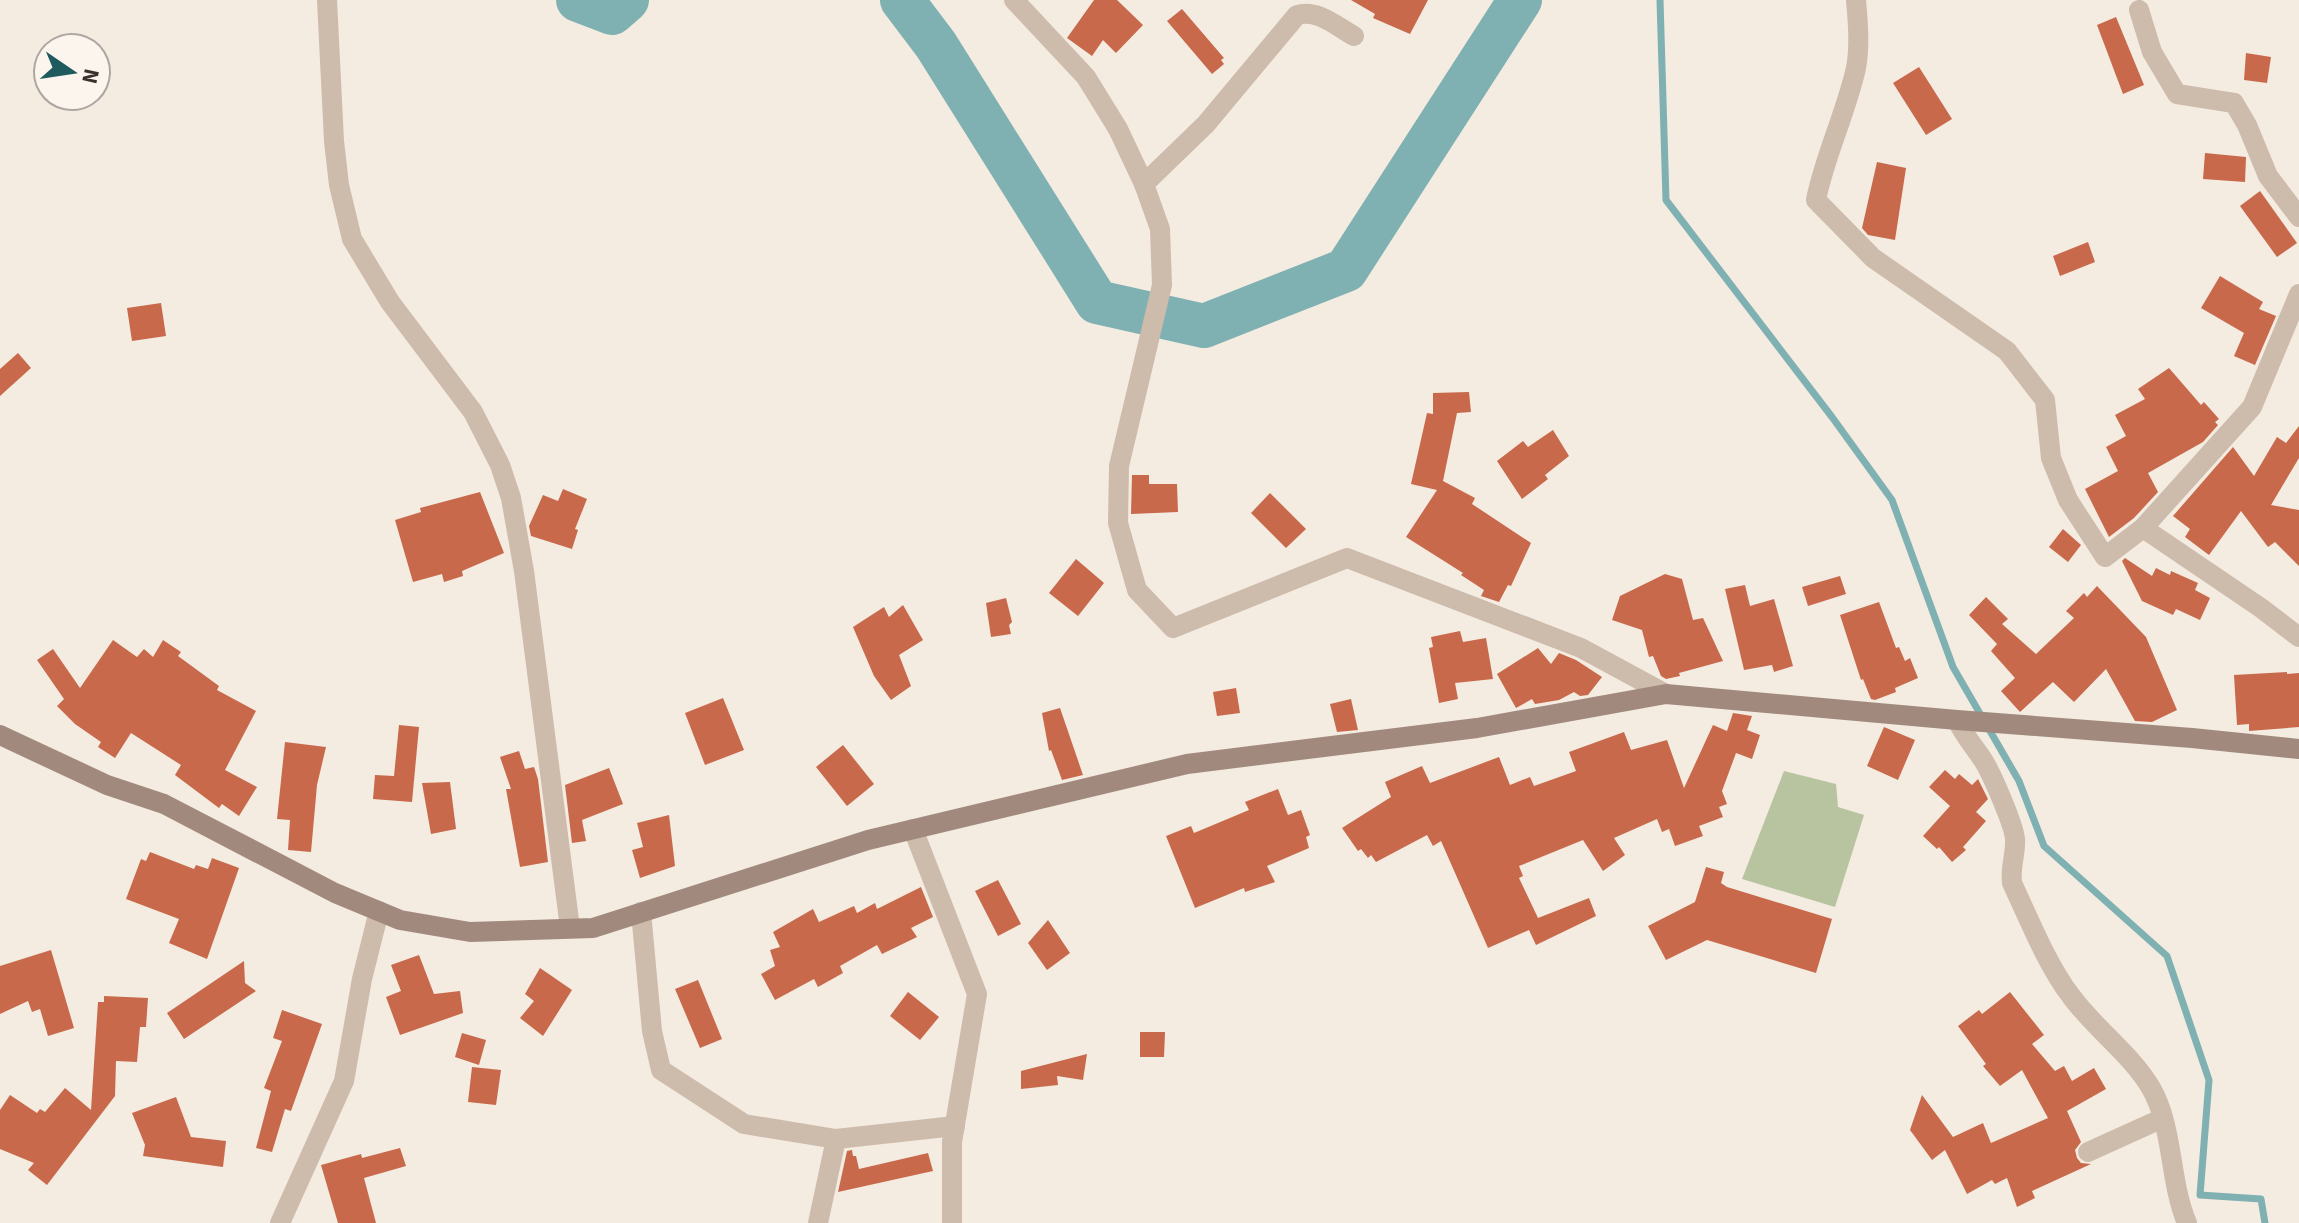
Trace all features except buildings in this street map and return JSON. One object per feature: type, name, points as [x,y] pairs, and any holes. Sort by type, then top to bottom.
[{"type":"street","points":[[327,0],[334,141],[352,239],[390,302],[473,412],[500,465],[511,498],[522,556],[570,928]]},
{"type":"street","points":[[1014,0],[1086,77],[1118,129],[1144,184],[1160,229],[1162,285],[1119,466],[1118,523],[1137,590],[1173,628],[1347,558],[1581,648],[1666,694]]},
{"type":"street","points":[[1856,0],[1859,28],[1856,67],[1822,170],[1816,200],[1873,258],[2007,351],[2045,400],[2051,458],[2068,500],[2105,557],[2143,528],[2252,407],[2295,314],[2299,294]]},
{"type":"street","points":[[2139,10],[2152,52],[2177,94],[2234,103],[2247,125],[2268,176],[2299,217]]},
{"type":"street","points":[[1144,184],[1206,124],[1297,15],[1307,12],[1318,15],[1354,36]]},
{"type":"street","points":[[2143,528],[2299,637]]},
{"type":"street","points":[[0,735],[107,785],[164,804],[335,893],[400,920],[470,932],[593,928],[868,840],[1187,764],[1477,728],[1666,694],[2299,749]]},
{"type":"street","points":[[1962,721],[1965,738],[1983,759],[2015,837],[2010,867],[2012,883],[2057,974],[2071,997],[2133,1064],[2151,1089],[2163,1118],[2169,1157],[2187,1223]]},
{"type":"street","points":[[913,829],[977,994],[952,1142],[952,1223]]},
{"type":"street","points":[[280,1223],[344,1081],[362,979],[379,911]]},
{"type":"street","points":[[641,912],[652,1031],[661,1070],[744,1124],[836,1139],[955,1126]]},
{"type":"street","points":[[2088,1152],[2163,1118]]},
{"type":"street","points":[[818,1223],[836,1139]]},
{"type":"green space","points":[[1784,771],[1836,784],[1838,807],[1864,815],[1835,907],[1742,879]]},
{"type":"waterway","points":[[578,0],[612,13],[627,0]]},
{"type":"waterway","points":[[902,0],[936,45],[1097,302],[1204,326],[1346,270],[1520,0]]},
{"type":"waterway","points":[[1660,0],[1666,200],[1892,500],[1953,667],[2019,781],[2044,846],[2167,956],[2209,1080],[2200,1195],[2261,1199],[2265,1223]]}]
